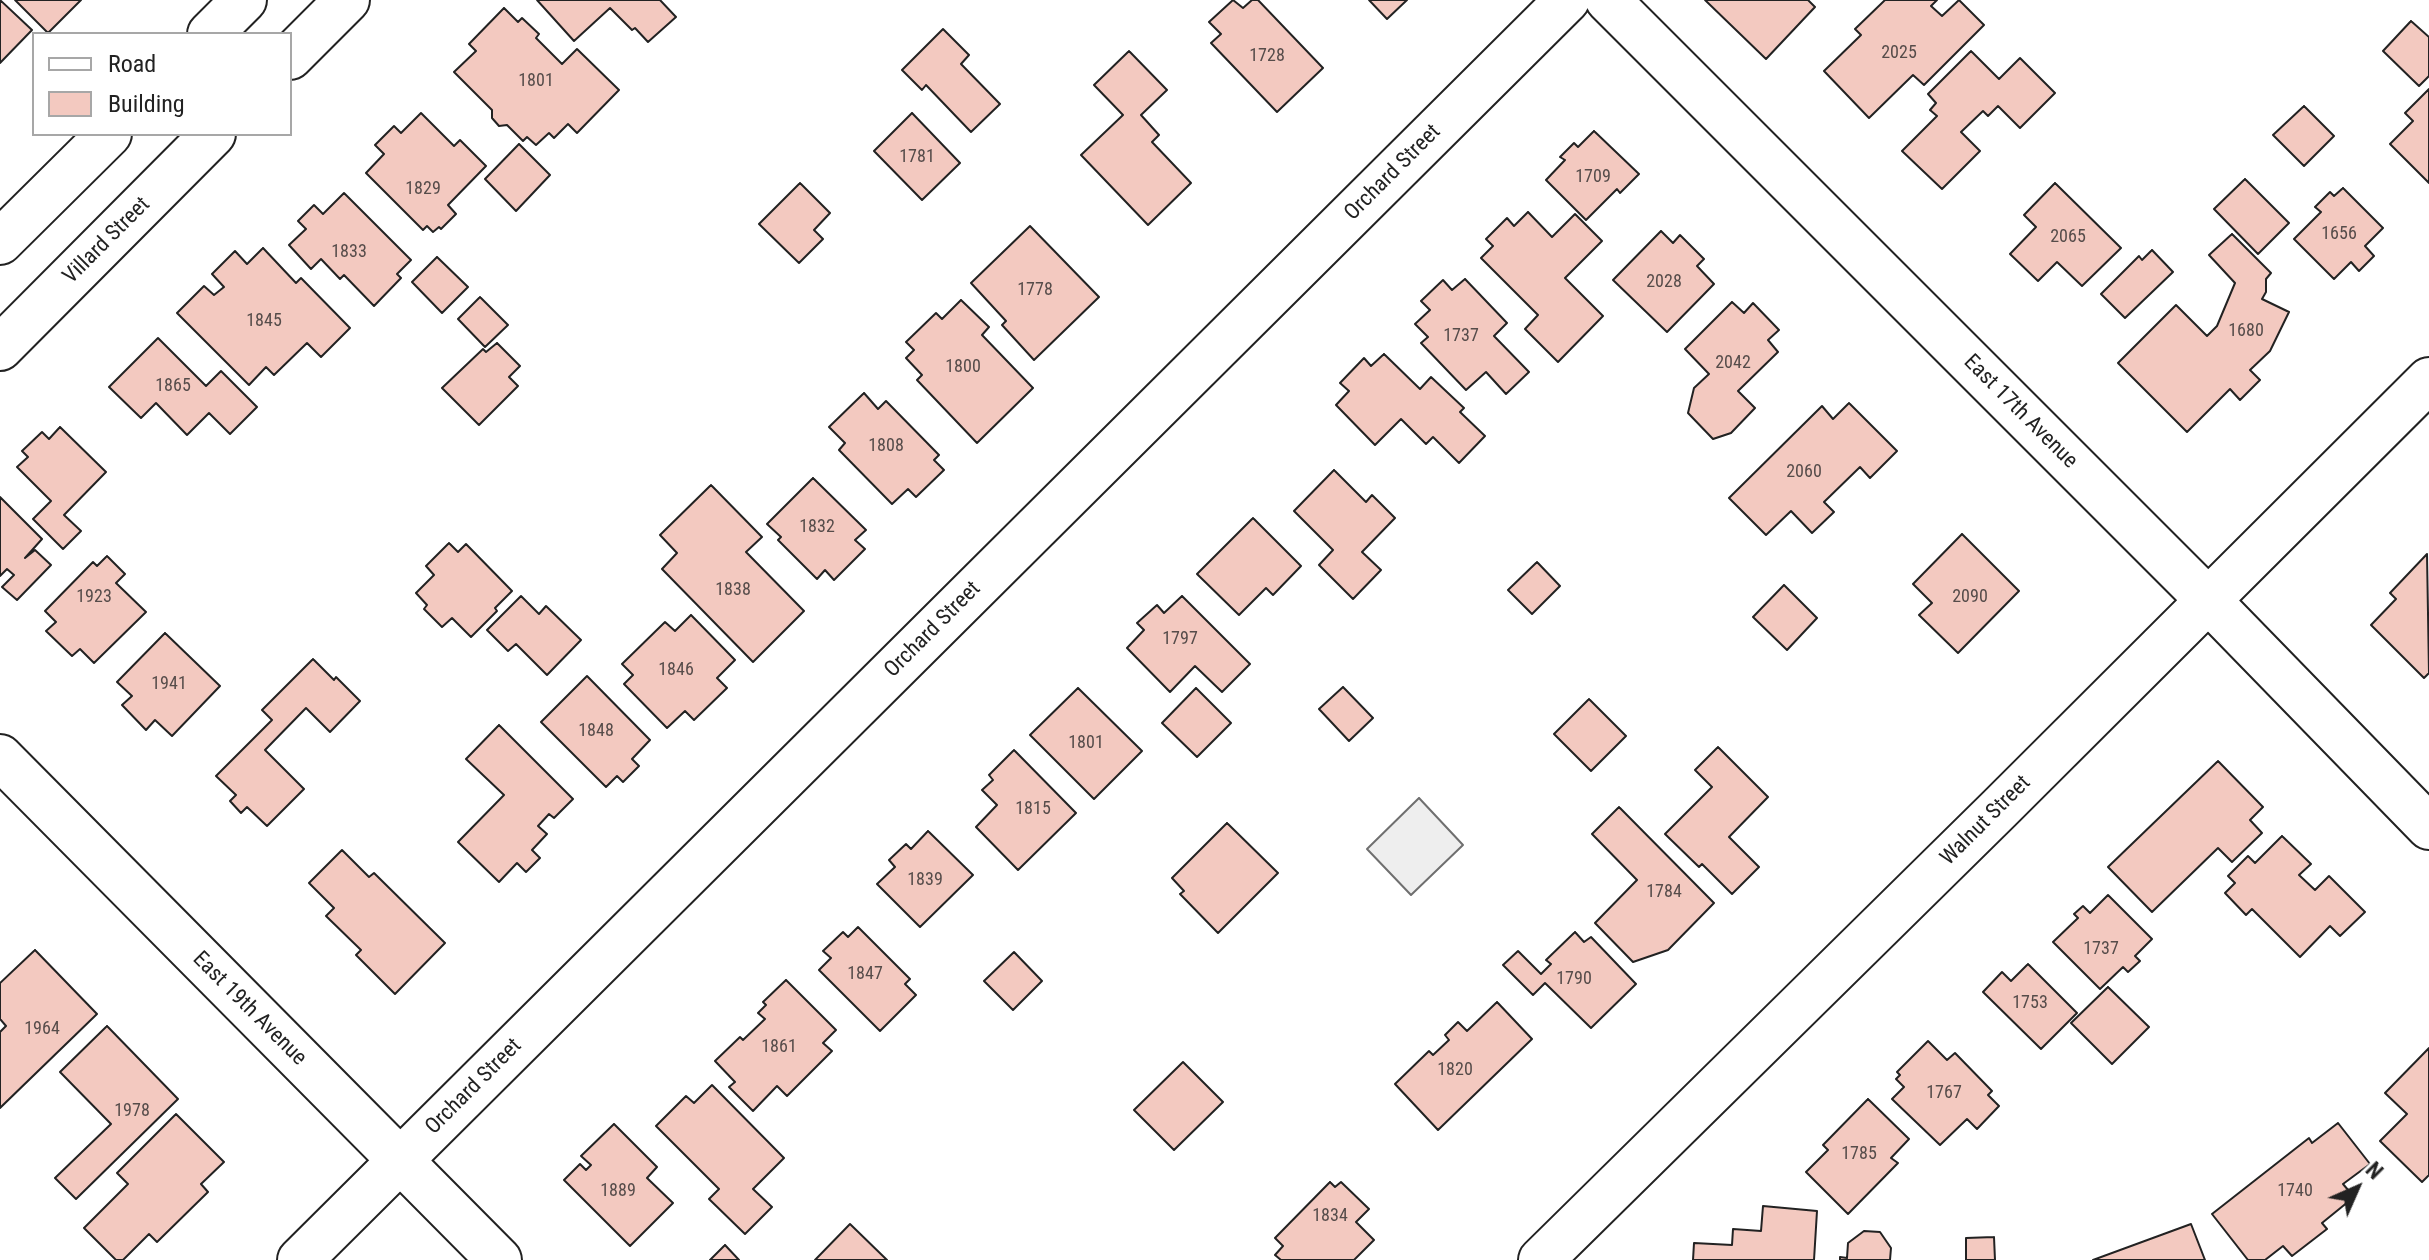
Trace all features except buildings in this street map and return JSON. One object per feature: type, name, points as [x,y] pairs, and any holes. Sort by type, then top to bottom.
[{"type":"street","points":[[212,32],[244,0]]},
{"type":"street","points":[[292,55],[347,0]]},
{"type":"street","name":"Orchard Street","points":[[300,1260],[1567,0]]},
{"type":"street","name":"East 17th Avenue","points":[[1608,0],[2208,600],[2429,827]]},
{"type":"street","points":[[0,242],[107,136]]},
{"type":"street","name":"Villard Street","points":[[0,348],[211,136]]},
{"type":"street","name":"Walnut Street","points":[[1541,1260],[2429,380]]},
{"type":"street","name":"East 19th Avenue","points":[[0,757],[499,1260]]},
{"type":"shaded area","points":[[1419,798],[1463,845],[1411,895],[1367,849]]}]
